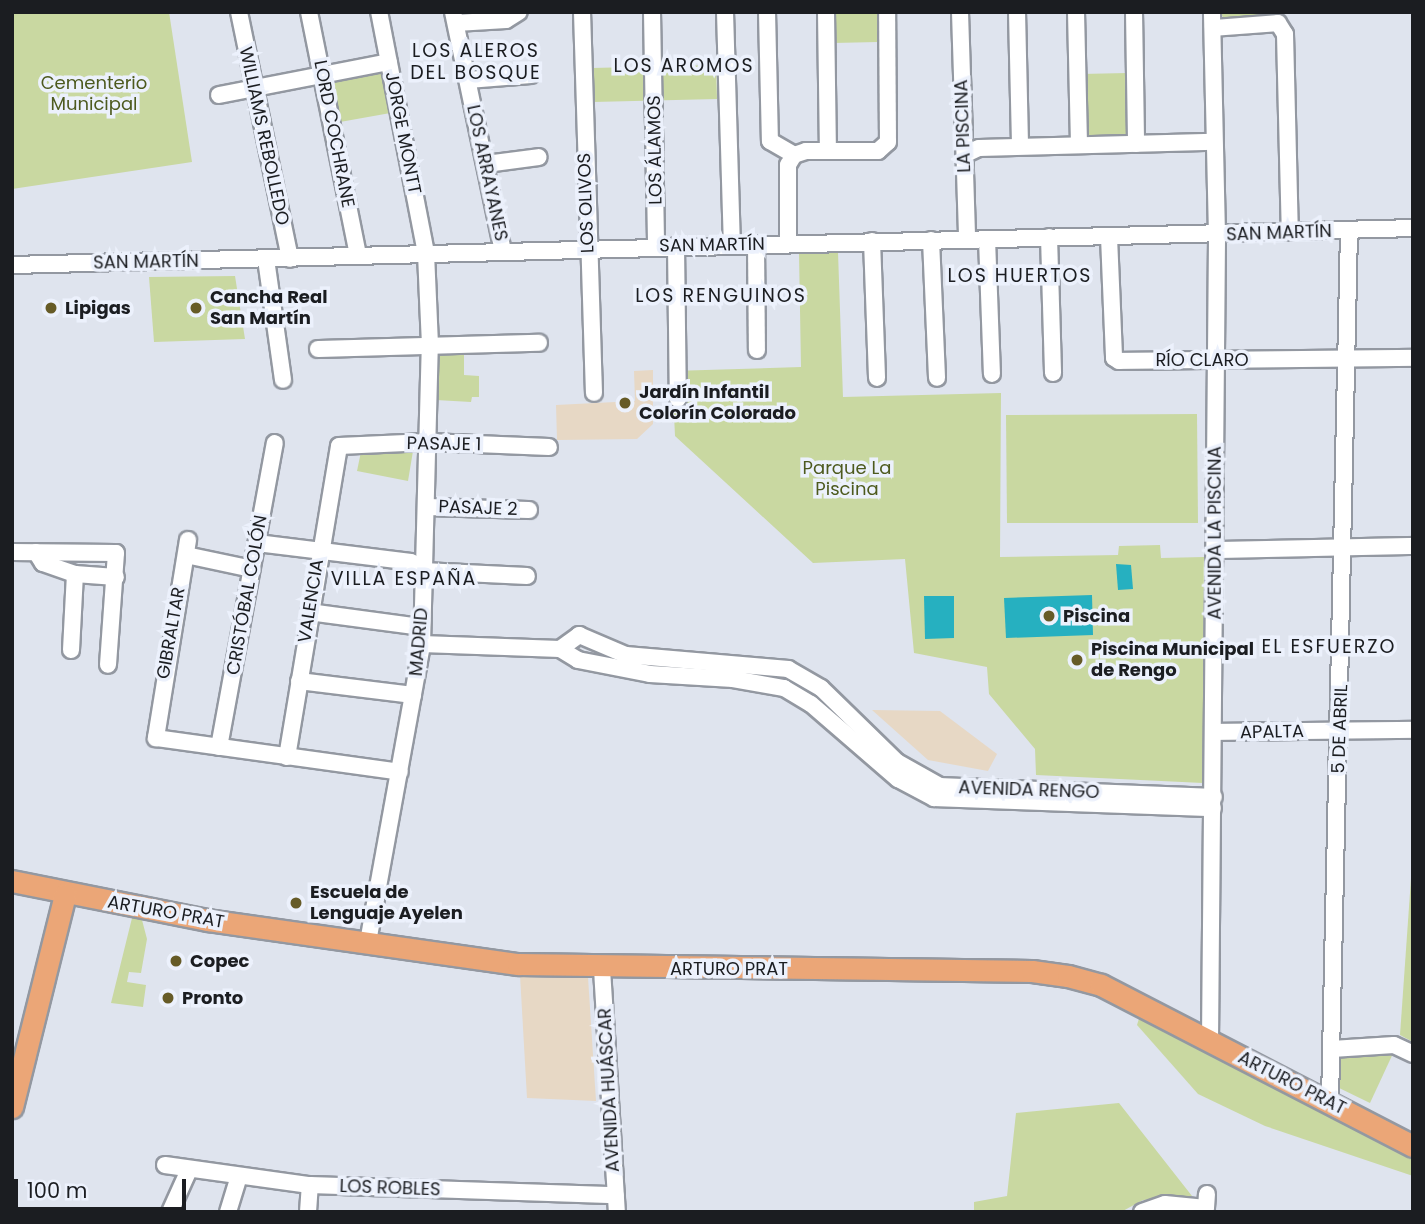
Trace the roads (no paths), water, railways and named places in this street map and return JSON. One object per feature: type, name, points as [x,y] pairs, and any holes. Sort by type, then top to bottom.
[{"type":"main road","name":"ARTURO PRAT","points":[[12,881],[65,894],[518,964],[602,968],[1032,971],[1101,985],[1413,1146]]},
{"type":"main road","points":[[12,1107],[65,894]]},
{"type":"street","name":"WILLIAMS REBOLLEDO","points":[[239,12],[290,259]]},
{"type":"street","name":"LORD COCHRANE","points":[[309,12],[358,256]]},
{"type":"street","name":"JORGE MONTT","points":[[379,12],[426,253]]},
{"type":"street","points":[[455,18],[506,20],[519,12]]},
{"type":"street","name":"LOS OLIVOS","points":[[582,12],[587,247],[594,393]]},
{"type":"street","name":"LOS ÁLAMOS","points":[[652,12],[656,246]]},
{"type":"street","points":[[725,12],[732,245]]},
{"type":"street","points":[[767,12],[770,141],[794,155],[828,151],[878,151],[888,142],[887,12]]},
{"type":"street","points":[[826,12],[828,151]]},
{"type":"street","name":"LA PISCINA","points":[[960,12],[961,144],[967,154],[967,239]]},
{"type":"street","points":[[1017,12],[1020,146]]},
{"type":"street","points":[[1076,12],[1079,145]]},
{"type":"street","points":[[1134,12],[1136,144]]},
{"type":"street","points":[[1217,235],[1213,20],[1280,17],[1285,34],[1290,232]]},
{"type":"street","name":"LOS ARRAYANES","points":[[455,18],[503,251]]},
{"type":"street","points":[[219,95],[388,62]]},
{"type":"street","points":[[468,80],[531,75]]},
{"type":"street","points":[[967,154],[972,148],[1214,142]]},
{"type":"street","points":[[788,243],[788,165],[794,155]]},
{"type":"street","points":[[486,164],[539,157]]},
{"type":"street","name":"SAN MARTÍN","points":[[12,265],[290,259],[587,247],[1217,235],[1413,228]]},
{"type":"street","name":"5 DE ABRIL","points":[[1330,1102],[1345,546],[1349,230]]},
{"type":"street","name":"AVENIDA LA PISCINA","points":[[1210,1041],[1215,733],[1217,235]]},
{"type":"street","points":[[1049,237],[1053,373]]},
{"type":"street","name":"RÍO CLARO","points":[[1110,237],[1114,358],[1413,358]]},
{"type":"street","points":[[987,239],[992,374]]},
{"type":"street","points":[[931,240],[937,378]]},
{"type":"street","points":[[872,241],[877,378]]},
{"type":"street","points":[[757,244],[757,351]]},
{"type":"street","points":[[676,246],[678,398]]},
{"type":"street","name":"MADRID","points":[[368,942],[422,636],[430,345],[426,253]]},
{"type":"street","points":[[266,259],[283,380]]},
{"type":"street","points":[[318,349],[539,342]]},
{"type":"street","name":"PASAJE 1","points":[[340,446],[428,442],[549,447]]},
{"type":"street","name":"CRISTÓBAL COLÓN","points":[[219,747],[275,443]]},
{"type":"street","name":"VALENCIA","points":[[287,757],[319,549],[340,446]]},
{"type":"street","name":"PASAJE 2","points":[[427,507],[529,510]]},
{"type":"street","points":[[257,543],[411,562],[423,571],[527,576]]},
{"type":"street","points":[[1215,550],[1413,547]]},
{"type":"street","name":"GIBRALTAR","points":[[219,747],[160,740],[155,726],[187,548],[252,569]]},
{"type":"street","points":[[12,552],[116,553],[108,665]]},
{"type":"street","points":[[36,552],[43,563],[75,574],[116,577]]},
{"type":"street","points":[[71,650],[75,574]]},
{"type":"street","name":"AVENIDA RENGO","points":[[309,612],[422,636],[560,649],[578,660],[650,674],[733,679],[784,688],[811,704],[898,779],[934,798],[1213,802]]},
{"type":"street","points":[[299,681],[413,695]]},
{"type":"street","name":"APALTA","points":[[1215,733],[1413,730]]},
{"type":"street","points":[[219,747],[400,772]]},
{"type":"street","name":"AVENIDA HUÁSCAR","points":[[602,968],[616,1203]]},
{"type":"street","points":[[1332,1049],[1394,1045],[1413,1054]]},
{"type":"street","name":"LOS ROBLES","points":[[165,1165],[310,1185],[616,1203]]},
{"type":"street","points":[[170,1212],[189,1170]]},
{"type":"street","points":[[228,1212],[239,1177]]},
{"type":"street","points":[[308,1212],[310,1185]]},
{"type":"street","points":[[1142,1212],[1165,1205],[1206,1205]]},
{"type":"water","points":[[1116,564],[1131,565],[1133,589],[1118,590]]},
{"type":"water","name":"Piscina","points":[[1092,595],[1093,635],[1006,638],[1004,598]]},
{"type":"water","points":[[924,596],[954,596],[954,638],[925,639]]},
{"type":"place","name":"Lipigas","points":[[51,308]]},
{"type":"place","name":"Cancha Real San Martín","points":[[196,308]]},
{"type":"place","name":"Jardín Infantil Colorín Colorado","points":[[625,403]]},
{"type":"place","name":"Piscina","points":[[1049,616]]},
{"type":"place","name":"Piscina Municipal de Rengo","points":[[1077,660]]},
{"type":"place","name":"Escuela de Lenguaje Ayelen","points":[[296,903]]},
{"type":"place","name":"Copec","points":[[176,961]]},
{"type":"place","name":"Pronto","points":[[168,998]]},
{"type":"district","name":"LOS ALEROS DEL BOSQUE","points":[[476,62]]},
{"type":"district","name":"LOS AROMOS","points":[[684,66]]},
{"type":"district","name":"LOS HUERTOS","points":[[1020,276]]},
{"type":"district","name":"LOS RENGUINOS","points":[[721,296]]},
{"type":"district","name":"VILLA ESPAÑA","points":[[404,579]]},
{"type":"district","name":"EL ESFUERZO","points":[[1329,647]]},
{"type":"park label","name":"Cementerio Municipal","points":[[94,94]]},
{"type":"park label","name":"Parque La Piscina","points":[[847,479]]}]
